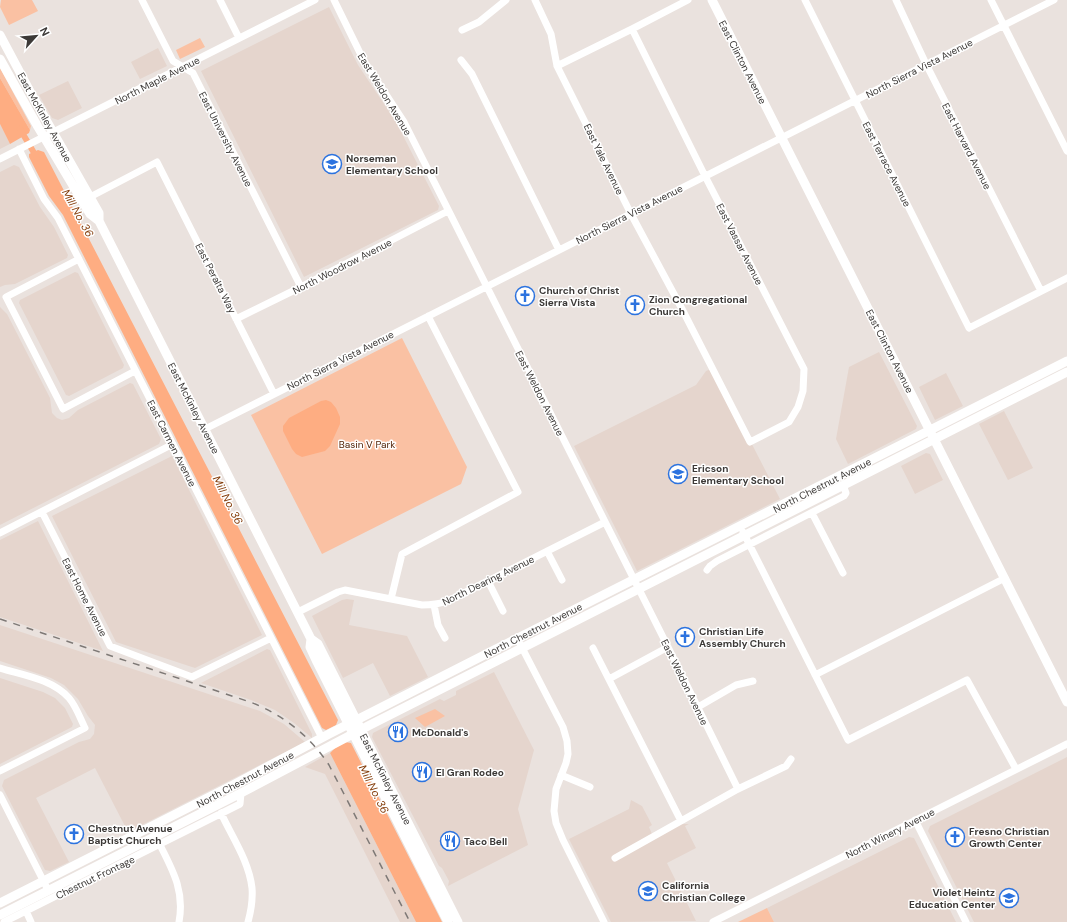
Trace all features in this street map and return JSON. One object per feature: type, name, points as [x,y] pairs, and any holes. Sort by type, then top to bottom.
[{"type":"main road","name":"East Clinton Avenue","points":[[712,0],[1067,702]]},
{"type":"main road","name":"East McKinley Avenue","points":[[0,35],[99,213],[99,221]]},
{"type":"main road","name":"East McKinley Avenue","points":[[0,59],[40,139],[90,214],[99,221],[311,639],[318,644],[458,922]]},
{"type":"main road","name":"North Chestnut Avenue","points":[[0,903],[233,785],[338,729],[517,638],[1067,361]]},
{"type":"main road","name":"North Chestnut Avenue","points":[[0,915],[48,890],[158,840],[210,809],[333,743],[1067,372]]},
{"type":"main road","name":"East McKinley Avenue","points":[[311,639],[310,647],[352,734],[448,922]]},
{"type":"main road","points":[[445,687],[450,678],[479,663],[496,649]]},
{"type":"main road","points":[[314,753],[325,736]]},
{"type":"main road","points":[[210,809],[216,801],[232,793],[234,790],[233,785]]},
{"type":"main road","points":[[385,799],[401,820],[429,873],[436,876]]},
{"type":"street","name":"East University Avenue","points":[[142,0],[173,61],[193,72],[301,288]]},
{"type":"street","points":[[220,0],[240,38]]},
{"type":"street","name":"North Maple Avenue","points":[[0,159],[240,38],[300,3],[315,0]]},
{"type":"street","name":"East Weldon Avenue","points":[[334,0],[364,60],[404,122],[639,589],[738,790]]},
{"type":"street","points":[[462,30],[479,22],[506,0]]},
{"type":"street","name":"East Yale Avenue","points":[[535,0],[551,34],[557,66],[630,214],[682,309],[750,442]]},
{"type":"street","points":[[557,66],[688,0]]},
{"type":"street","name":"East Terrace Avenue","points":[[805,0],[969,328],[1041,291]]},
{"type":"street","name":"East Harvard Avenue","points":[[896,0],[926,64],[1041,291]]},
{"type":"street","points":[[991,0],[1067,151]]},
{"type":"street","name":"North Sierra Vista Avenue","points":[[205,429],[1054,0]]},
{"type":"street","name":"East Vassar Avenue","points":[[632,29],[705,176],[804,369],[803,391],[798,407],[789,422],[750,442]]},
{"type":"street","points":[[461,60],[472,74],[560,250]]},
{"type":"street","name":"East Carmen Avenue","points":[[19,149],[44,199],[58,218],[271,638],[325,736]]},
{"type":"street","name":"East Peralta Way","points":[[90,197],[157,162],[274,394]]},
{"type":"street","name":"North Woodrow Avenue","points":[[236,319],[301,288],[448,211]]},
{"type":"street","points":[[79,259],[6,297],[63,409],[136,371]]},
{"type":"street","points":[[1041,291],[1067,278]]},
{"type":"street","points":[[391,599],[402,554],[518,492],[428,316]]},
{"type":"street","points":[[0,533],[173,444]]},
{"type":"street","name":"North Chestnut Avenue","points":[[707,570],[713,563],[845,496],[846,493],[843,485]]},
{"type":"street","name":"East Home Avenue","points":[[42,512],[110,646],[192,677],[271,638]]},
{"type":"street","points":[[812,513],[843,573]]},
{"type":"street","name":"North Dearing Avenue","points":[[298,612],[345,590],[422,604],[434,605],[448,601],[605,522]]},
{"type":"street","points":[[740,526],[848,740],[968,680],[1016,769]]},
{"type":"street","points":[[547,551],[562,580]]},
{"type":"street","points":[[815,675],[1005,578]]},
{"type":"street","points":[[488,581],[503,611]]},
{"type":"street","points":[[434,605],[438,625],[445,638]]},
{"type":"street","points":[[517,638],[563,727],[567,741],[568,754],[554,798],[556,823],[604,922]]},
{"type":"street","points":[[609,679],[668,647]]},
{"type":"street","points":[[593,648],[681,821]]},
{"type":"street","points":[[0,668],[47,683],[61,690],[74,705],[85,728],[0,771]]},
{"type":"street","points":[[698,707],[736,685],[752,682]]},
{"type":"street","name":"North Winery Avenue","points":[[713,922],[1067,744]]},
{"type":"street","points":[[615,858],[738,790],[786,766],[791,759]]},
{"type":"street","points":[[561,775],[590,787]]},
{"type":"street","name":"Chestnut Frontage","points":[[4,922],[158,840],[240,804],[241,793]]},
{"type":"street","points":[[0,795],[48,890]]},
{"type":"street","points":[[221,813],[249,873],[252,888],[252,905],[248,922]]},
{"type":"street","points":[[915,820],[966,922]]},
{"type":"street","points":[[151,827],[175,873],[179,887],[181,910],[179,922]]},
{"type":"street","points":[[26,911],[31,922]]},
{"type":"shaded area","name":"Norseman Elementary School","points":[[329,7],[358,65],[396,122],[439,206],[438,210],[304,277],[201,71]]},
{"type":"shaded area","points":[[158,48],[167,66],[140,79],[131,62]]},
{"type":"shaded area","points":[[68,81],[82,108],[58,120],[52,118],[39,95]]},
{"type":"shaded area","points":[[0,124],[10,144],[0,149]]},
{"type":"shaded area","points":[[14,165],[19,167],[40,207],[54,227],[68,255],[67,258],[15,284],[0,287],[0,172]]},
{"type":"shaded area","points":[[75,272],[78,273],[124,365],[123,368],[69,396],[66,395],[19,303],[20,300]]},
{"type":"shaded area","points":[[0,307],[7,314],[50,398],[52,413],[57,418],[62,420],[69,418],[78,410],[130,383],[133,384],[161,439],[159,444],[0,525]]},
{"type":"shaded area","points":[[879,352],[917,426],[916,429],[848,464],[836,439],[849,367]]},
{"type":"shaded area","name":"Ericson Elementary School","points":[[713,368],[780,499],[637,571],[574,446],[696,385],[706,371]]},
{"type":"shaded area","points":[[946,373],[963,406],[935,420],[919,387]]},
{"type":"shaded area","points":[[1004,411],[1033,468],[1008,480],[979,424]]},
{"type":"shaded area","points":[[926,453],[930,454],[943,480],[915,494],[901,466]]},
{"type":"shaded area","points":[[172,456],[262,635],[195,668],[116,642],[52,516]]},
{"type":"shaded area","points":[[38,521],[103,651],[0,617],[0,540]]},
{"type":"shaded area","points":[[342,600],[354,600],[349,625],[407,636],[428,677],[390,696],[373,663],[343,678],[312,616]]},
{"type":"shaded area","points":[[0,625],[260,711],[284,724],[305,742],[128,832],[95,768],[36,798],[69,862],[50,871],[45,870],[2,786],[4,780],[79,742],[90,739],[94,734],[95,725],[78,699],[64,685],[51,678],[0,661]]},
{"type":"shaded area","points":[[267,649],[270,650],[312,734],[312,738],[275,710],[201,683]]},
{"type":"shaded area","points":[[494,672],[534,750],[518,809],[528,845],[448,886],[449,881],[442,868],[439,866],[372,737],[373,733],[440,699],[444,701],[456,695],[456,691]]},
{"type":"shaded area","points":[[0,678],[43,692],[55,698],[65,708],[73,724],[72,727],[0,764]]},
{"type":"shaded area","points":[[330,753],[416,922],[400,922],[325,774],[305,767]]},
{"type":"shaded area","points":[[1067,757],[1067,922],[974,922],[928,831],[930,826]]},
{"type":"shaded area","points":[[631,800],[642,806],[652,825],[649,827],[652,834],[678,824],[689,824],[685,826],[696,848],[667,863],[696,921],[611,922],[569,839],[629,809]]},
{"type":"shaded area","points":[[909,837],[914,838],[956,922],[774,922],[767,908]]},
{"type":"green space","points":[[1,0],[32,0],[38,11],[9,25],[0,7]]},
{"type":"green space","points":[[200,38],[205,47],[180,59],[176,50]]},
{"type":"green space","points":[[0,68],[31,126],[30,130],[0,78]]},
{"type":"green space","name":"Basin V Park","points":[[402,338],[467,467],[461,484],[322,554],[251,415]]},
{"type":"green space","points":[[435,709],[445,716],[425,727],[415,718]]},
{"type":"green space","points":[[767,908],[774,922],[738,922]]},
{"type":"water","points":[[0,78],[30,130],[29,133],[10,144],[0,124]]},
{"type":"water","points":[[38,150],[44,152],[338,720],[336,725],[326,730],[322,728],[63,215],[49,196],[29,157],[29,154]]},
{"type":"water","points":[[326,400],[331,402],[336,408],[340,417],[340,424],[330,446],[325,451],[302,457],[296,454],[292,449],[283,431],[283,426],[289,418],[321,401]]},
{"type":"water","points":[[345,742],[351,743],[442,922],[416,922],[330,753]]},
{"type":"waterway","name":"Mill No. 36","points":[[20,129],[37,158]]},
{"type":"railway","points":[[0,619],[250,702],[273,713],[294,727],[304,735],[329,765],[410,922]]},
{"type":"place","name":"Norseman Elementary School","points":[[332,164]]},
{"type":"place","name":"Church of Christ Sierra Vista","points":[[525,296]]},
{"type":"place","name":"Zion Congregational Church","points":[[635,305]]},
{"type":"place","name":"Ericson Elementary School","points":[[678,474]]},
{"type":"place","name":"Christian Life Assembly Church","points":[[685,637]]},
{"type":"place","name":"McDonald's","points":[[398,732]]},
{"type":"place","name":"El Gran Rodeo","points":[[422,772]]},
{"type":"place","name":"Chestnut Avenue Baptist Church","points":[[74,834]]},
{"type":"place","name":"Fresno Christian Growth Center","points":[[955,837]]},
{"type":"place","name":"Taco Bell","points":[[450,841]]},
{"type":"place","name":"California Christian College","points":[[648,891]]},
{"type":"place","name":"Violet Heintz Education Center","points":[[1009,898]]}]
